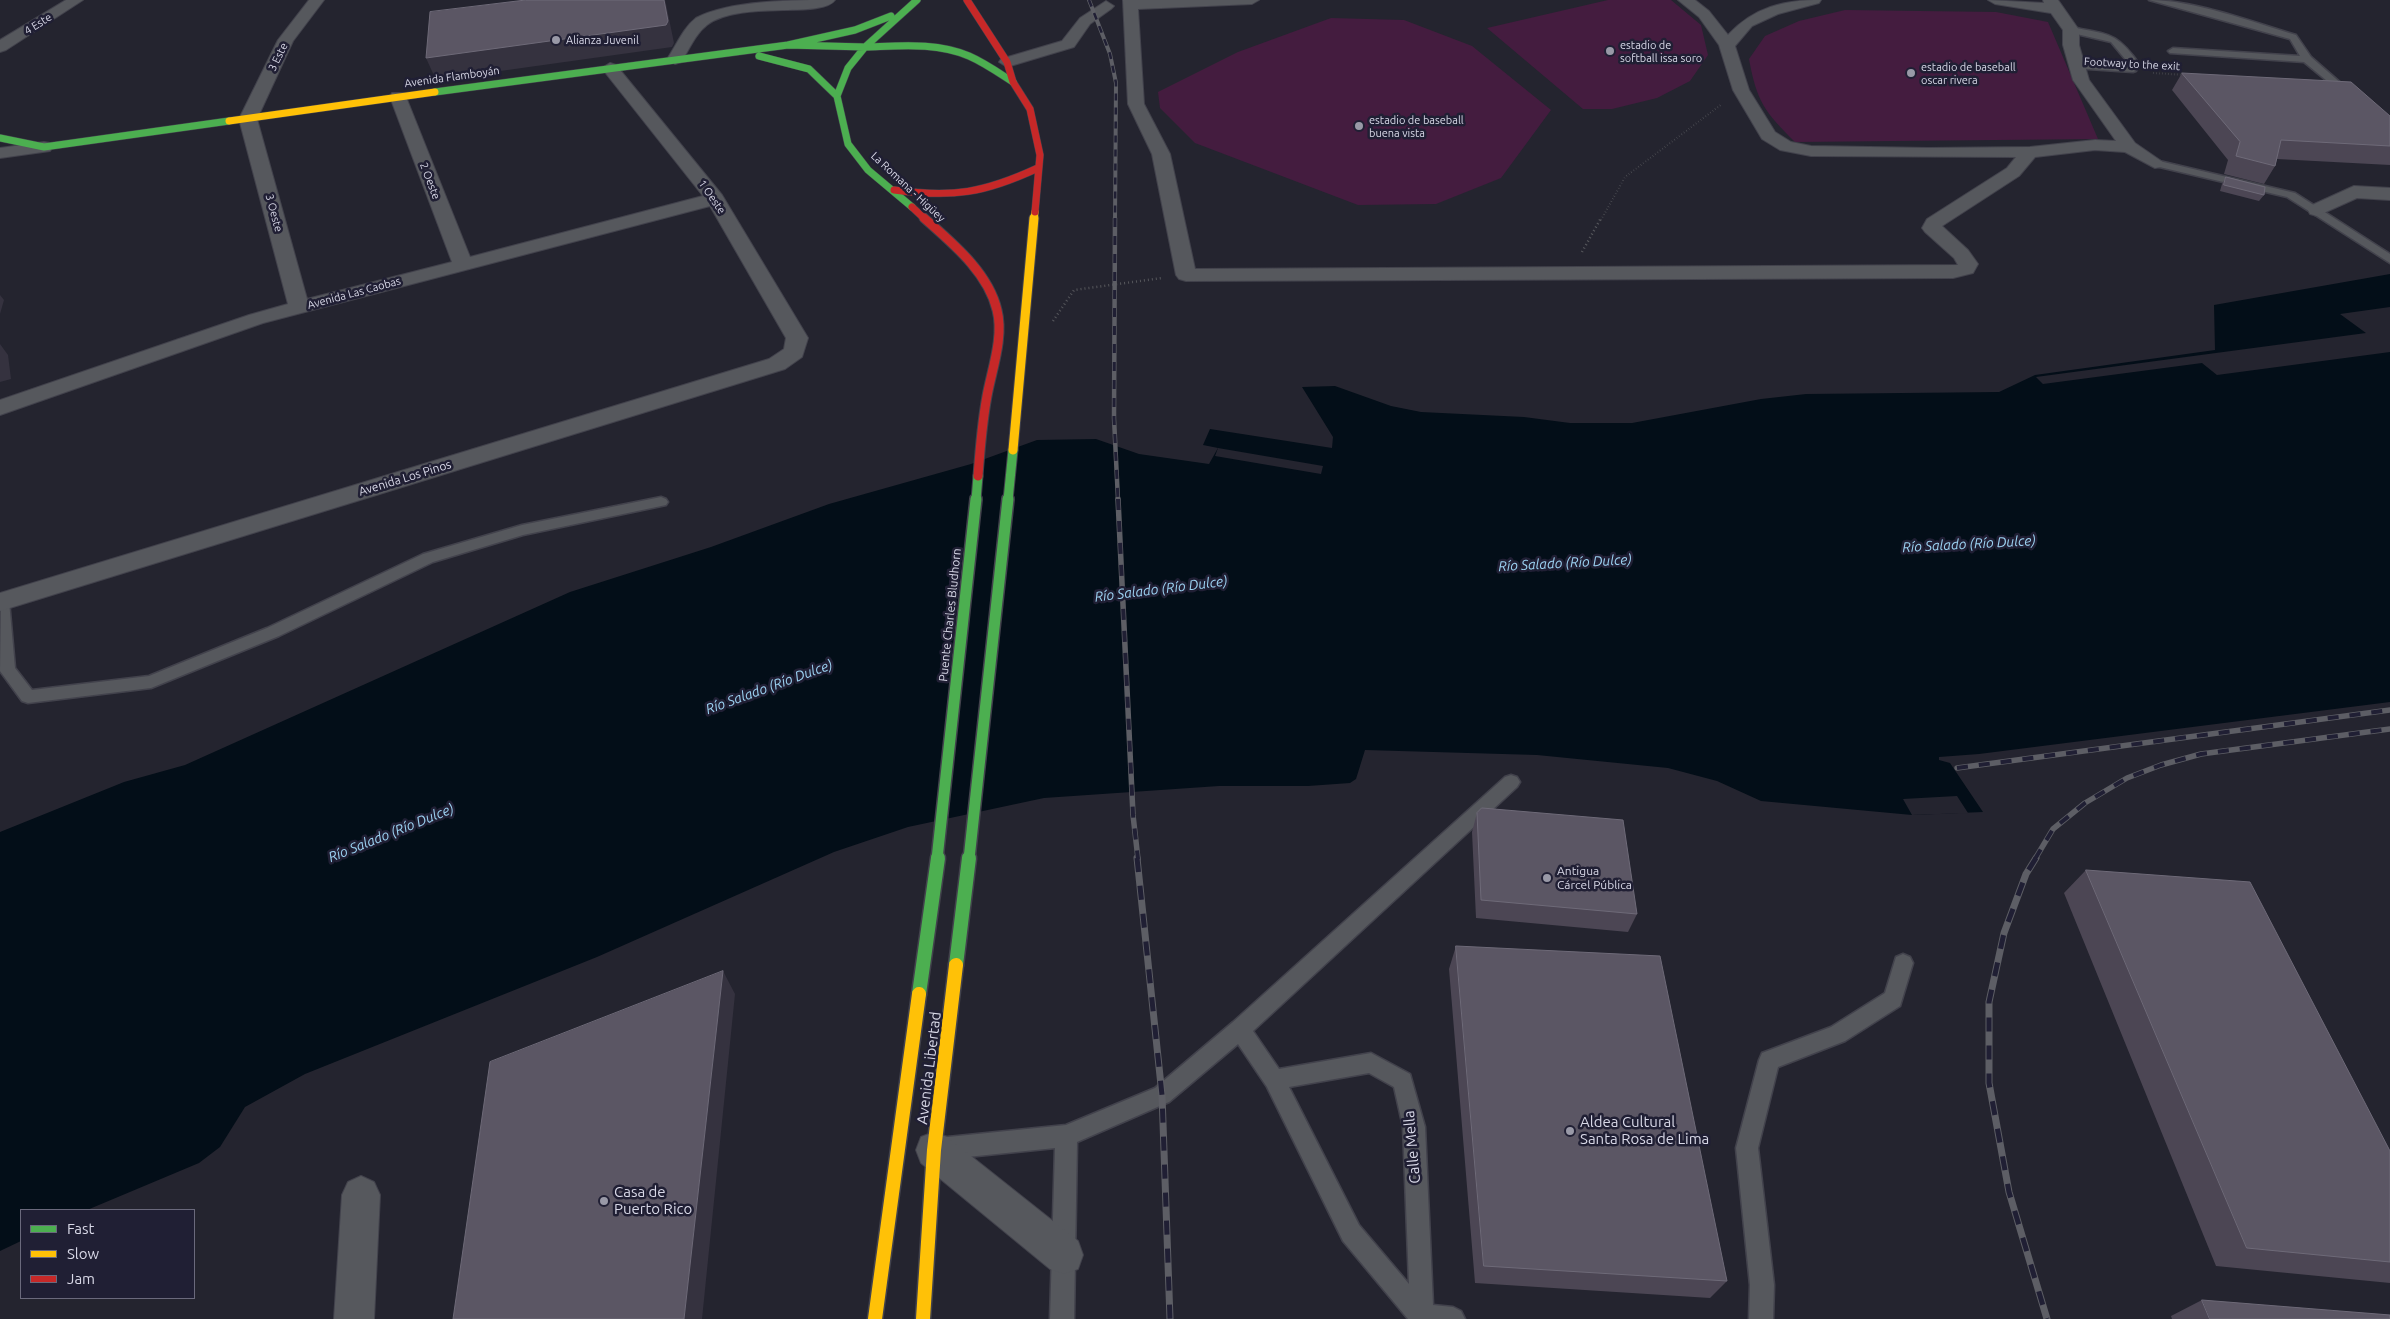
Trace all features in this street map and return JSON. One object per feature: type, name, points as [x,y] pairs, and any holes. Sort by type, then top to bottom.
[{"type":"main road","points":[[700,56],[755,56],[786,62],[809,69],[838,96],[848,68],[865,47],[900,13],[917,0]]},
{"type":"main road","points":[[894,190],[932,197],[966,196],[1011,182],[1038,168],[1040,155],[1030,109],[1013,82],[1007,62],[967,0]]},
{"type":"main road","points":[[788,45],[855,30],[900,13]]},
{"type":"main road","name":"Avenida Flamboyán","points":[[0,138],[44,147],[788,45],[931,47],[955,51],[976,59],[1013,82]]},
{"type":"main road","name":"La Romana - Higüey","points":[[838,96],[848,144],[868,170],[894,190],[967,259],[985,285],[997,310],[997,346],[985,406]]},
{"type":"main road","name":"Avenida Libertad","points":[[923,1319],[934,1150],[974,821],[1028,301],[1038,168]]},
{"type":"main road","name":"Puente Charles Bludhorn","points":[[942,826],[985,406]]},
{"type":"main road","name":"Avenida Libertad","points":[[875,1319],[942,826]]},
{"type":"street","name":"4 Este","points":[[0,47],[76,0]]},
{"type":"street","name":"3 Este","points":[[248,119],[286,40],[317,0]]},
{"type":"street","points":[[675,59],[700,23],[713,14],[746,2],[810,5],[821,4],[828,0]]},
{"type":"street","points":[[1252,0],[1130,2],[1131,46],[1136,104],[1161,154],[1186,275],[1447,276],[1570,273],[1953,272],[1966,268],[1968,264],[1966,258],[1937,234],[1932,228],[1934,223],[2013,172],[2030,152]]},
{"type":"street","points":[[1685,0],[1704,14],[1727,45],[1741,90],[1768,135],[1786,146],[1820,151],[2030,152],[2094,145],[2129,146]]},
{"type":"street","points":[[1727,45],[1747,23],[1773,11],[1814,0]]},
{"type":"street","points":[[1995,0],[2054,4],[2071,30],[2071,45],[2079,73],[2129,146],[2155,164]]},
{"type":"street","points":[[1007,62],[1068,44],[1085,21],[1105,3],[1131,46]]},
{"type":"street","name":"1 Oeste","points":[[610,68],[715,198],[797,338]]},
{"type":"street","points":[[2346,92],[2359,105]]},
{"type":"street","name":"2 Oeste","points":[[398,97],[463,264]]},
{"type":"street","name":"3 Oeste","points":[[248,119],[299,307]]},
{"type":"street","points":[[0,153],[44,147]]},
{"type":"street","points":[[2317,210],[2354,192],[2390,194]]},
{"type":"street","name":"Avenida Las Caobas","points":[[0,408],[211,333],[299,307],[715,198]]},
{"type":"street","name":"Avenida Los Pinos","points":[[0,602],[777,364],[794,352],[797,338]]},
{"type":"street","points":[[934,1150],[1064,1255]]},
{"type":"street","points":[[354,1319],[361,1195]]},
{"type":"lane","points":[[2153,0],[2233,19],[2293,37],[2307,58],[2346,92]]},
{"type":"lane","points":[[2071,30],[2106,35],[2118,41],[2135,65],[2133,69],[2079,73]]},
{"type":"lane","points":[[2173,51],[2307,58]]},
{"type":"lane","points":[[2155,164],[2291,195],[2317,210],[2338,226],[2390,259]]},
{"type":"lane","points":[[0,602],[7,669],[28,697],[151,682],[273,632],[428,558],[522,530],[661,502]]},
{"type":"lane","points":[[934,1150],[1066,1136],[1162,1095],[1240,1029],[1511,782]]},
{"type":"lane","points":[[1761,1319],[1762,1285],[1747,1148],[1769,1060],[1838,1034],[1893,999],[1903,963]]},
{"type":"lane","points":[[1240,1029],[1274,1080],[1351,1233],[1421,1318],[1453,1319]]},
{"type":"lane","name":"Calle Mella","points":[[1274,1080],[1371,1063],[1403,1081],[1414,1127],[1421,1318]]},
{"type":"lane","points":[[1062,1319],[1066,1136]]},
{"type":"path","name":"Footway to the exit","points":[[2147,73],[2187,75]]},
{"type":"path","points":[[1570,273],[1625,177],[1741,90]]},
{"type":"path","points":[[1074,290],[1186,275]]},
{"type":"shaded area","name":"estadio de softball issa soro","points":[[1608,0],[1671,0],[1701,25],[1708,55],[1690,81],[1657,98],[1612,109],[1583,109],[1487,28]]},
{"type":"shaded area","name":"estadio de baseball oscar rivera","points":[[1845,10],[1996,12],[2048,22],[2098,139],[1795,142],[1763,105],[1755,86],[1749,59],[1765,36],[1799,21]]},
{"type":"shaded area","name":"estadio de baseball buena vista","points":[[1331,18],[1404,20],[1472,46],[1551,110],[1501,178],[1436,204],[1358,205],[1195,143],[1160,108],[1158,92],[1238,52]]},
{"type":"water","name":"Río Salado (Río Dulce)","points":[[2390,274],[2390,702],[1979,754],[1939,757],[1939,760],[1950,763],[1983,812],[1912,815],[1761,801],[1717,781],[1668,768],[1537,755],[1365,750],[1356,779],[1350,783],[1308,786],[1219,786],[1044,798],[908,827],[834,852],[597,957],[305,1074],[245,1107],[220,1147],[199,1163],[89,1209],[20,1209],[20,1241],[0,1251],[0,832],[124,782],[185,765],[570,592],[711,547],[829,504],[971,464],[1037,440],[1096,439],[1139,454],[1209,464],[1218,448],[1203,445],[1210,429],[1332,448],[1333,437],[1302,387],[1335,386],[1391,406],[1421,412],[1524,417],[1570,423],[1632,423],[1761,399],[1806,394],[1999,392],[2035,375],[2215,350],[2214,305]]},
{"type":"pier","points":[[2390,307],[2390,352],[2217,375],[2202,363],[2043,384],[2036,377],[2366,333],[2340,314]]},
{"type":"pier","points":[[1218,448],[1323,466],[1321,474],[1215,456]]},
{"type":"pier","points":[[1957,796],[1968,813],[1912,815],[1903,799]]},
{"type":"building","points":[[526,0],[664,0],[668,21],[666,25],[426,58],[430,12]]},
{"type":"building","points":[[2182,73],[2351,82],[2390,116],[2390,146],[2281,140],[2275,166],[2236,156],[2240,142]]},
{"type":"building","points":[[2226,177],[2265,187],[2264,195],[2224,185]]},
{"type":"building","name":"Antigua Cárcel Pública","points":[[1482,808],[1623,820],[1637,914],[1481,900],[1477,813]]},
{"type":"building","points":[[2086,870],[2250,882],[2390,1151],[2390,1262],[2247,1248]]},
{"type":"building","name":"Aldea Cultural Santa Rosa de Lima","points":[[1456,946],[1660,956],[1727,1281],[1484,1266]]},
{"type":"building","name":"Casa de Puerto Rico","points":[[723,971],[684,1319],[453,1319],[490,1062]]},
{"type":"building","points":[[2202,1300],[2390,1315],[2390,1319],[2210,1319]]},
{"type":"railway","points":[[1089,0],[1110,54],[1116,83],[1115,220]]},
{"type":"railway","points":[[1115,218],[1114,418],[1118,500]]},
{"type":"railway","points":[[1118,499],[1133,815],[1138,859]]},
{"type":"railway","points":[[1957,768],[2390,710]]},
{"type":"railway","points":[[2035,859],[2053,829],[2085,803],[2127,778],[2161,765],[2201,754],[2390,729]]},
{"type":"railway","points":[[1137,858],[1162,1095],[1170,1319]]},
{"type":"railway","points":[[2036,858],[2026,874],[2004,933],[1989,1002],[1989,1083],[2009,1192],[2047,1319]]},
{"type":"traffic: fast","points":[[912,207],[868,170],[848,144],[837,96],[848,68],[865,47],[917,0]]},
{"type":"traffic: fast","points":[[788,45],[855,30],[891,16]]},
{"type":"traffic: fast","points":[[435,92],[788,45],[865,47]]},
{"type":"traffic: fast","points":[[865,47],[918,46],[957,52],[981,62],[1013,82]]},
{"type":"traffic: fast","points":[[759,56],[809,69],[837,96]]},
{"type":"traffic: fast","points":[[0,138],[44,147],[229,121]]},
{"type":"traffic: fast","points":[[956,965],[974,821],[1013,450]]},
{"type":"traffic: fast","points":[[919,994],[942,826],[978,476]]},
{"type":"traffic: slow","points":[[229,121],[435,92]]},
{"type":"traffic: slow","points":[[1013,450],[1035,212]]},
{"type":"traffic: slow","points":[[923,1319],[934,1150],[956,965]]},
{"type":"traffic: slow","points":[[875,1319],[919,994]]},
{"type":"traffic: jam","points":[[967,0],[1007,62],[1013,82],[1030,109],[1040,155],[1035,212]]},
{"type":"traffic: jam","points":[[894,190],[934,195],[968,193],[1001,184],[1038,168]]},
{"type":"traffic: jam","points":[[912,207],[973,265],[991,293],[997,309],[999,331],[985,407],[978,476]]},
{"type":"place","name":"Alianza Juvenil","points":[[556,40]]},
{"type":"place","name":"estadio de softball issa soro","points":[[1610,51]]},
{"type":"place","name":"estadio de baseball oscar rivera","points":[[1911,73]]},
{"type":"place","name":"estadio de baseball buena vista","points":[[1359,126]]},
{"type":"place","name":"Antigua Cárcel Pública","points":[[1547,878]]},
{"type":"place","name":"Aldea Cultural Santa Rosa de Lima","points":[[1570,1131]]},
{"type":"place","name":"Casa de Puerto Rico","points":[[604,1201]]}]
